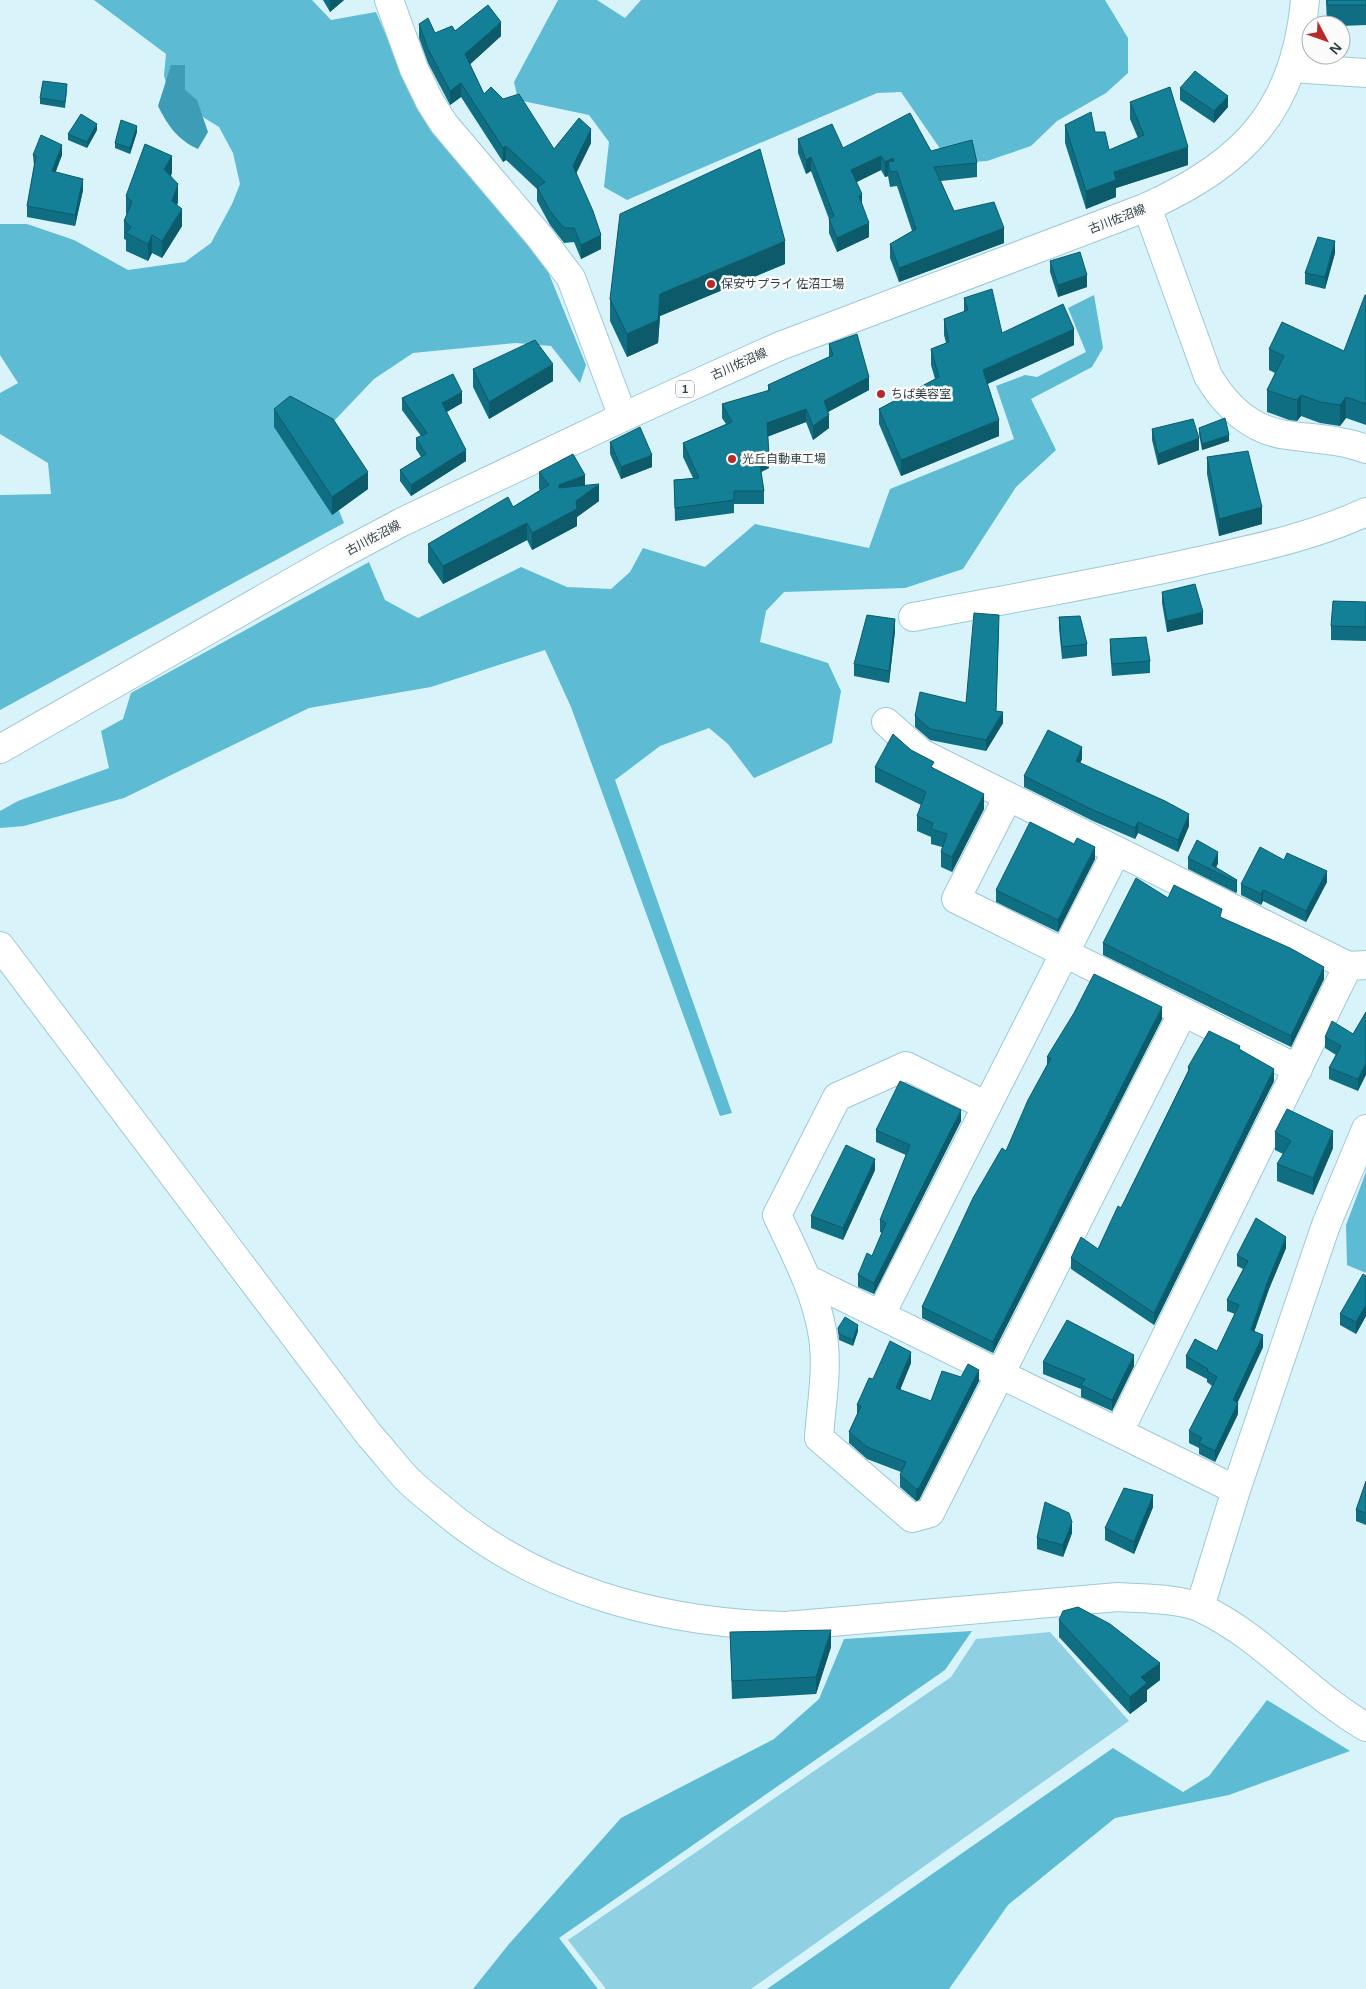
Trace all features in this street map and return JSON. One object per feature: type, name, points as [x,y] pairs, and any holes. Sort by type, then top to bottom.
[{"type":"street","points":[[389,0],[414,69],[434,109],[482,170],[539,236],[571,278],[623,417]]},
{"type":"street","name":"古川佐沼線","points":[[0,749],[338,556],[402,522],[623,417],[780,346],[1147,207],[1179,192],[1217,168],[1250,141],[1274,107],[1292,68],[1302,32],[1305,0]]},
{"type":"street","points":[[1292,68],[1366,73]]},
{"type":"street","points":[[1147,207],[1208,376],[1219,396],[1236,413],[1260,428],[1284,435],[1352,444],[1366,449]]},
{"type":"street","points":[[913,617],[1138,575],[1239,553],[1334,527],[1366,512]]},
{"type":"street","points":[[886,722],[921,753],[1116,852],[1357,966],[1298,1069],[1118,1432]]},
{"type":"street","points":[[1008,797],[956,899],[1298,1069]]},
{"type":"street","points":[[881,1314],[1116,852]]},
{"type":"street","points":[[0,946],[370,1436],[408,1480],[479,1539],[514,1561],[574,1587],[612,1600],[692,1619],[749,1625],[786,1626],[1118,1597],[1161,1600],[1200,1607],[1238,1630],[1337,1708],[1366,1727]]},
{"type":"street","points":[[987,1106],[906,1066],[837,1097],[777,1215],[807,1279],[822,1332],[824,1368],[819,1438],[912,1518],[930,1513],[1183,1012]]},
{"type":"street","points":[[1200,1607],[1236,1490],[1326,1225],[1366,1128]]},
{"type":"street","points":[[807,1279],[1236,1490]]},
{"type":"shaded area","points":[[94,0],[312,0],[331,20],[376,12],[418,108],[443,144],[532,242],[545,264],[586,365],[580,383],[551,346],[516,343],[413,353],[374,379],[312,444],[344,523],[0,710],[0,495],[51,494],[48,463],[0,434],[0,393],[18,383],[0,355],[0,224],[27,224],[74,240],[128,270],[185,262],[211,243],[232,204],[240,184],[233,153],[219,127],[169,96],[164,75],[166,54]]},
{"type":"shaded area","points":[[558,0],[597,0],[625,18],[641,0],[1105,0],[1128,38],[1128,73],[1106,93],[1057,121],[1031,146],[987,161],[950,163],[901,92],[877,93],[627,200],[604,187],[609,142],[589,115],[518,100],[514,82]]},
{"type":"shaded area","points":[[171,65],[185,65],[185,90],[197,100],[208,132],[198,149],[174,132],[158,106]]},
{"type":"shaded area","points":[[1094,295],[1103,348],[1092,367],[1031,399],[1056,450],[1016,487],[963,569],[905,588],[784,592],[766,611],[760,642],[828,663],[841,691],[832,743],[754,778],[728,744],[709,728],[660,746],[615,780],[732,1113],[720,1116],[571,707],[545,650],[431,687],[309,708],[124,798],[24,826],[0,828],[0,811],[18,801],[109,768],[101,731],[123,719],[131,693],[369,562],[385,600],[418,618],[521,567],[567,587],[611,589],[630,572],[643,548],[705,567],[755,524],[869,548],[890,489],[1014,439],[996,386],[1025,375],[1037,377],[1086,352],[1068,308]]},
{"type":"shaded area","points":[[1366,1172],[1366,1273],[1347,1265],[1346,1225]]},
{"type":"shaded area","points":[[972,1631],[945,1670],[559,1938],[598,1989],[473,1989],[509,1944],[621,1818],[774,1739],[819,1699],[844,1639]]},
{"type":"shaded area","points":[[1050,1632],[1129,1721],[751,1989],[606,1989],[568,1940],[951,1677],[976,1639]]},
{"type":"shaded area","points":[[1267,1700],[1350,1751],[1229,1795],[1115,1818],[1008,1905],[949,1989],[767,1989],[1113,1748],[1183,1792],[1209,1776]]},
{"type":"building","points":[[1327,0],[1366,0],[1366,5],[1327,5]]},
{"type":"building","points":[[488,5],[501,22],[465,54],[484,94],[491,87],[503,99],[519,94],[554,149],[579,118],[591,129],[573,166],[593,211],[601,235],[581,245],[574,228],[564,228],[550,211],[537,187],[545,182],[506,146],[503,148],[461,83],[450,91],[428,49],[419,24],[428,18],[435,33],[452,26],[455,31]]},
{"type":"building","points":[[1195,71],[1228,96],[1214,111],[1180,88]]},
{"type":"building","points":[[43,81],[67,84],[65,102],[40,98]]},
{"type":"building","points":[[1170,87],[1188,147],[1114,172],[1116,180],[1086,191],[1065,125],[1091,112],[1095,132],[1105,132],[1109,150],[1144,135],[1130,102]]},
{"type":"building","points":[[910,113],[931,151],[972,140],[977,163],[934,167],[954,211],[994,202],[1004,228],[899,268],[890,244],[916,229],[897,171],[890,172],[888,162],[894,161],[893,158],[885,162],[881,156],[851,170],[862,194],[859,196],[869,223],[837,238],[829,219],[834,216],[811,157],[806,160],[798,139],[832,124],[843,148]]},
{"type":"building","points":[[81,114],[97,124],[87,142],[68,134]]},
{"type":"building","points":[[121,120],[137,126],[130,148],[115,143]]},
{"type":"building","points":[[41,135],[62,145],[52,171],[83,179],[75,215],[27,206],[36,156],[33,155]]},
{"type":"building","points":[[145,144],[172,156],[164,169],[178,184],[172,201],[182,209],[162,241],[152,235],[148,244],[126,233],[131,227],[124,221],[132,202],[126,196]]},
{"type":"building","points":[[760,149],[785,241],[660,294],[658,320],[627,334],[610,299],[620,214]]},
{"type":"building","points":[[1318,237],[1335,241],[1325,277],[1305,273]]},
{"type":"building","points":[[1080,252],[1087,275],[1058,285],[1050,261]]},
{"type":"building","points":[[992,289],[1002,333],[1063,304],[1074,329],[983,370],[999,420],[901,460],[879,409],[939,377],[931,349],[949,342],[944,319],[968,310],[964,298]]},
{"type":"building","points":[[1365,295],[1366,404],[1346,397],[1340,405],[1320,402],[1301,395],[1297,400],[1267,390],[1284,356],[1269,349],[1282,322],[1344,351]]},
{"type":"building","points":[[857,334],[869,377],[824,401],[829,415],[813,426],[806,409],[767,423],[769,455],[759,459],[764,491],[734,491],[734,500],[675,508],[674,480],[699,478],[683,443],[732,422],[722,404],[770,390],[768,385],[833,355],[829,344]]},
{"type":"building","points":[[535,340],[553,364],[489,402],[473,369]]},
{"type":"building","points":[[453,374],[462,392],[442,403],[466,450],[411,485],[400,470],[426,454],[416,438],[427,433],[402,398]]},
{"type":"building","points":[[290,396],[333,419],[368,472],[332,497],[274,409]]},
{"type":"building","points":[[1225,418],[1229,435],[1202,444],[1199,428]]},
{"type":"building","points":[[1193,419],[1199,438],[1158,454],[1152,429]]},
{"type":"building","points":[[640,427],[652,455],[621,467],[610,442]]},
{"type":"building","points":[[1248,451],[1262,507],[1219,519],[1207,457]]},
{"type":"building","points":[[573,454],[585,475],[559,485],[559,488],[599,484],[576,501],[577,509],[532,533],[527,523],[443,566],[428,544],[508,497],[513,507],[549,485],[539,472]]},
{"type":"building","points":[[1195,584],[1203,612],[1167,621],[1162,592]]},
{"type":"building","points":[[1333,601],[1366,602],[1366,627],[1331,626]]},
{"type":"building","points":[[974,613],[999,615],[996,711],[1003,712],[986,740],[930,729],[915,716],[920,692],[966,703]]},
{"type":"building","points":[[867,615],[895,619],[889,671],[854,664]]},
{"type":"building","points":[[1080,616],[1087,644],[1062,647],[1059,617]]},
{"type":"building","points":[[1146,637],[1150,661],[1112,664],[1110,639]]},
{"type":"building","points":[[1048,730],[1082,747],[1076,761],[1165,801],[1189,814],[1178,840],[1138,822],[1135,828],[1093,810],[1024,776]]},
{"type":"building","points":[[893,734],[911,750],[934,762],[931,767],[984,794],[952,857],[941,852],[947,834],[931,829],[933,823],[917,816],[926,792],[875,767]]},
{"type":"building","points":[[1030,822],[1074,844],[1077,838],[1095,847],[1058,920],[996,890]]},
{"type":"building","points":[[1197,840],[1218,852],[1212,865],[1237,880],[1236,882],[1188,858]]},
{"type":"building","points":[[1260,847],[1284,860],[1287,853],[1327,871],[1306,911],[1263,890],[1261,894],[1241,884]]},
{"type":"building","points":[[1136,878],[1168,898],[1174,885],[1222,909],[1220,917],[1290,948],[1324,967],[1291,1036],[1103,943]]},
{"type":"building","points":[[1094,974],[1162,1007],[993,1342],[922,1307],[973,1198],[1002,1148],[1006,1151],[1028,1100],[1051,1058],[1047,1057],[1074,1013]]},
{"type":"building","points":[[1366,1012],[1366,1063],[1358,1079],[1329,1068],[1341,1046],[1325,1037],[1332,1021],[1353,1034]]},
{"type":"building","points":[[1209,1031],[1240,1046],[1239,1049],[1274,1069],[1154,1313],[1071,1258],[1081,1237],[1098,1249],[1118,1206],[1121,1208],[1190,1068],[1188,1067]]},
{"type":"building","points":[[900,1081],[961,1110],[874,1283],[858,1275],[867,1253],[872,1256],[886,1223],[880,1220],[910,1145],[876,1130]]},
{"type":"building","points":[[1287,1109],[1333,1131],[1313,1178],[1277,1164],[1291,1141],[1275,1132]]},
{"type":"building","points":[[846,1145],[875,1159],[843,1228],[811,1216]]},
{"type":"building","points":[[1256,1218],[1286,1237],[1251,1330],[1263,1335],[1233,1400],[1238,1403],[1215,1451],[1199,1443],[1202,1438],[1189,1431],[1217,1377],[1207,1371],[1208,1369],[1186,1356],[1195,1339],[1217,1351],[1239,1305],[1227,1300],[1248,1261],[1237,1255]]},
{"type":"building","points":[[1363,1274],[1366,1276],[1366,1305],[1356,1322],[1340,1314]]},
{"type":"building","points":[[845,1317],[858,1325],[853,1340],[839,1334],[838,1328]]},
{"type":"building","points":[[1067,1320],[1134,1355],[1112,1400],[1081,1385],[1085,1379],[1043,1362]]},
{"type":"building","points":[[890,1341],[911,1352],[896,1388],[931,1401],[942,1371],[961,1377],[968,1364],[979,1370],[919,1488],[916,1489],[900,1475],[906,1462],[867,1447],[849,1432],[861,1406],[857,1405],[869,1378],[873,1379]]},
{"type":"building","points":[[1366,1481],[1366,1513],[1356,1510]]},
{"type":"building","points":[[1124,1488],[1153,1495],[1134,1542],[1105,1528]]},
{"type":"building","points":[[1045,1502],[1069,1513],[1072,1522],[1063,1545],[1037,1538]]},
{"type":"building","points":[[1078,1607],[1110,1624],[1160,1663],[1141,1677],[1147,1683],[1130,1697],[1059,1620],[1063,1611]]},
{"type":"building","points":[[831,1630],[816,1677],[732,1681],[730,1632]]},
{"type":"place","name":"保安サプライ 佐沼工場","points":[[711,284]]},
{"type":"place","name":"ちば美容室","points":[[881,394]]},
{"type":"place","name":"光丘自動車工場","points":[[732,459]]}]
